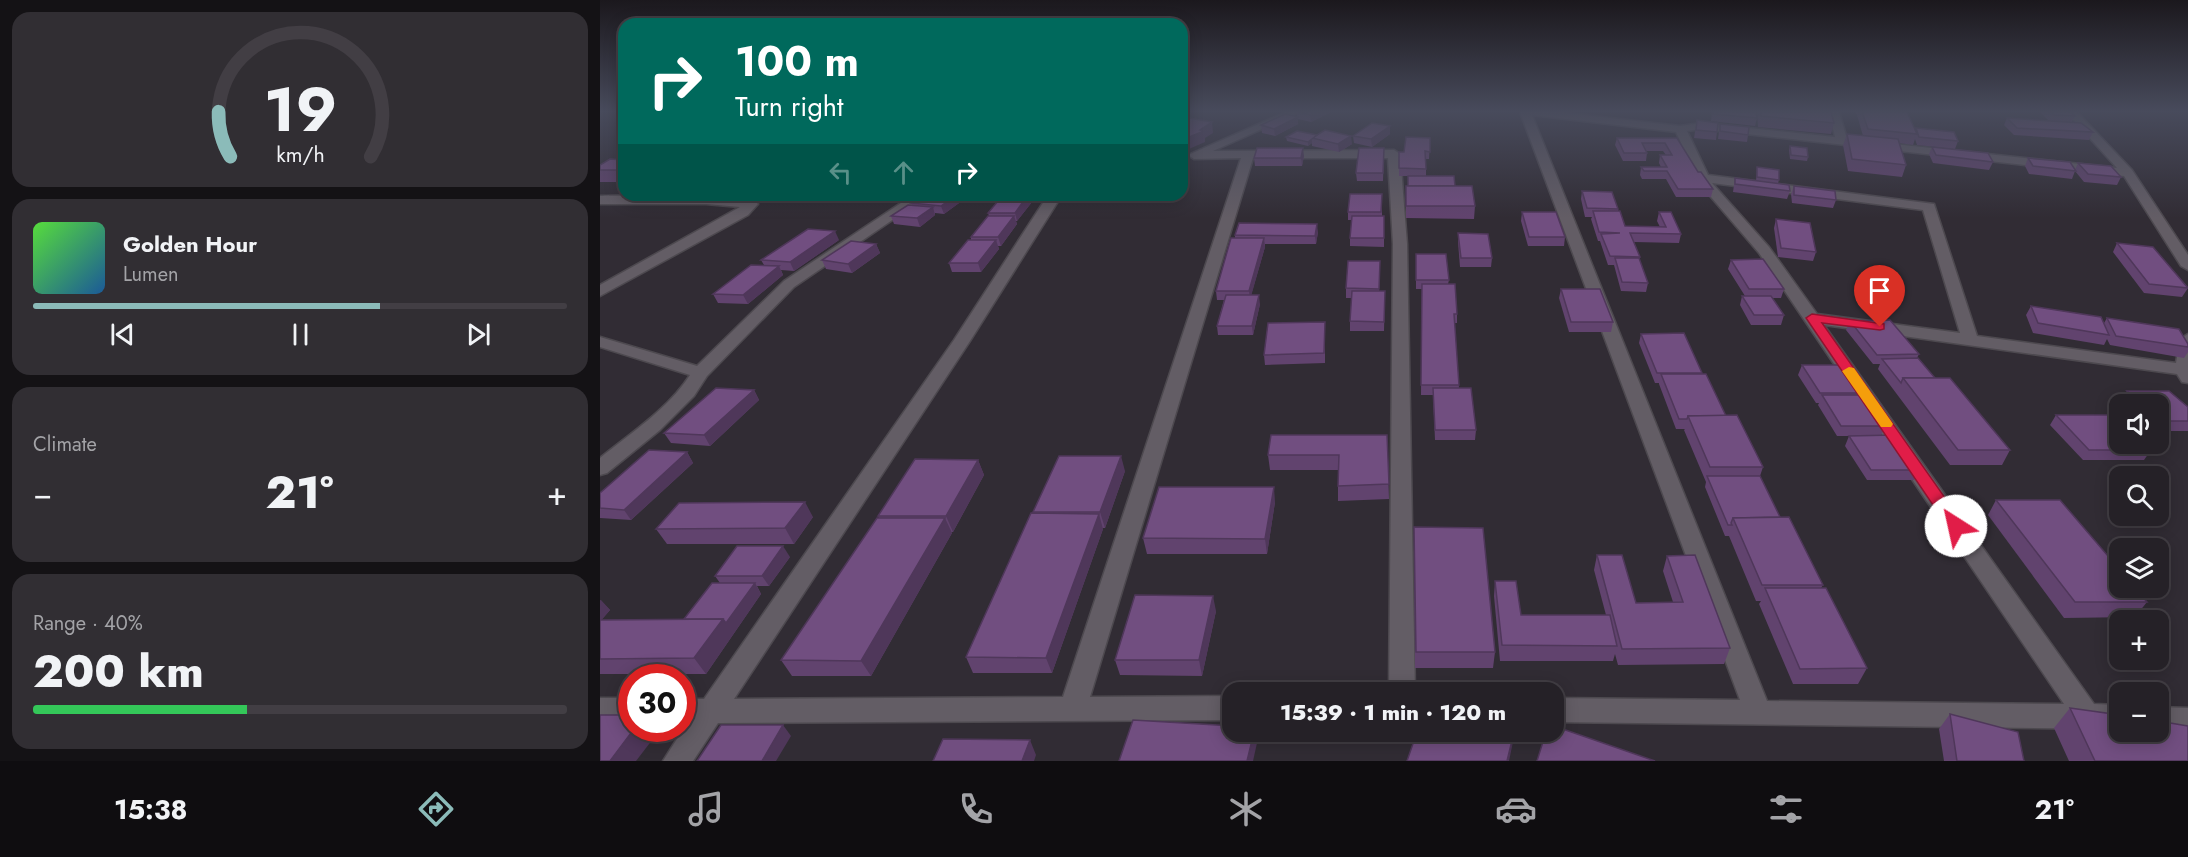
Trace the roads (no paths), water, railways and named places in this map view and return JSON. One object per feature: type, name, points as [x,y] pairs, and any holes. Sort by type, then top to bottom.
[{"type":"street","points":[[1188,156],[1208,148]]},
{"type":"street","points":[[1538,148],[1758,711]]},
{"type":"street","points":[[1688,148],[1702,178],[1764,250],[2087,716]]},
{"type":"street","points":[[1900,148],[2128,173]]},
{"type":"street","points":[[2104,148],[2128,173],[2188,266]]},
{"type":"street","points":[[1073,708],[1248,154]]},
{"type":"street","points":[[1188,156],[1394,154],[1400,244],[1402,682]]},
{"type":"street","points":[[1702,178],[1929,207],[1970,339]]},
{"type":"street","points":[[600,200],[618,200]]},
{"type":"street","points":[[600,291],[743,212],[751,204],[717,201]]},
{"type":"street","points":[[600,468],[652,426],[688,392],[700,373],[789,284],[913,201]]},
{"type":"street","points":[[677,761],[962,341],[1051,201]]},
{"type":"street","points":[[1812,318],[2187,372],[2188,339]]},
{"type":"street","points":[[600,342],[700,373]]},
{"type":"street","points":[[696,711],[1222,708]]},
{"type":"street","points":[[600,710],[618,710]]},
{"type":"street","points":[[1564,710],[2109,717]]},
{"type":"street","points":[[2169,719],[2188,720]]}]
